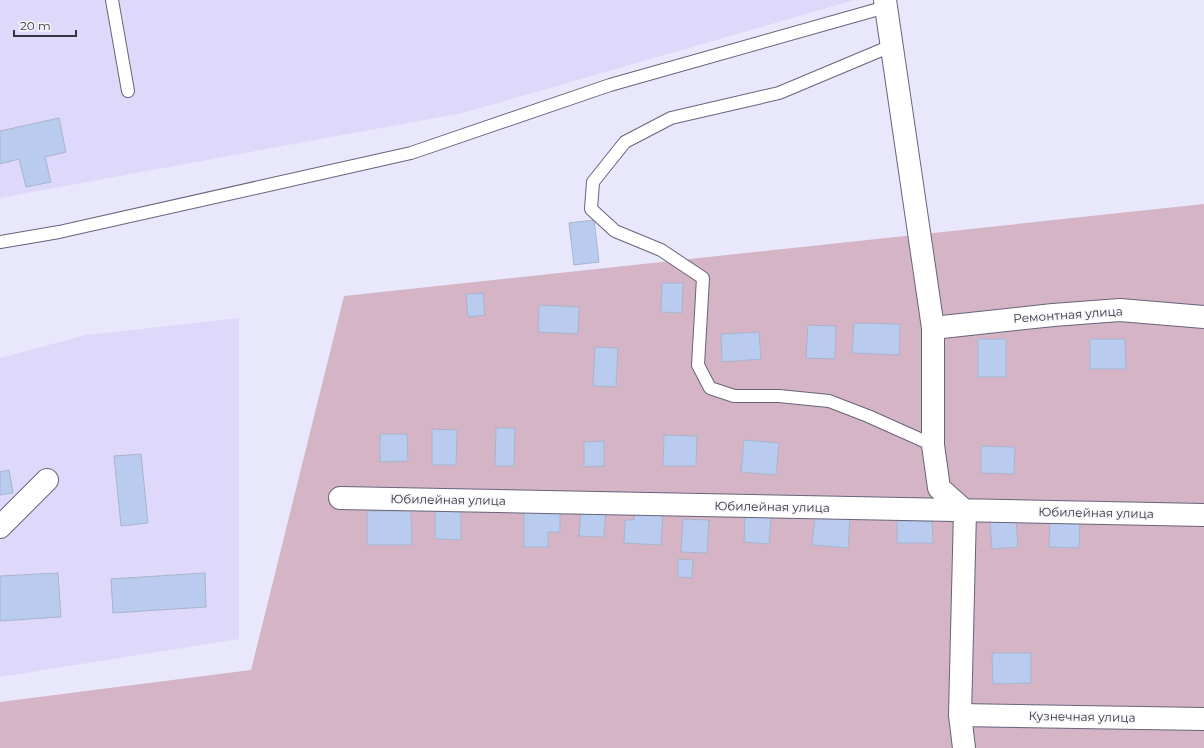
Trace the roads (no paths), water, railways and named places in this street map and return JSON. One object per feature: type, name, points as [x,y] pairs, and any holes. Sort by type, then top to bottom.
[{"type":"street","points":[[886,4],[933,328],[932,445],[939,488],[965,511],[960,714],[964,748]]},
{"type":"street","name":"Ремонтная улица","points":[[933,328],[1053,315],[1120,310],[1204,317]]},
{"type":"street","points":[[0,527],[47,480]]},
{"type":"street","name":"Юбилейная улица","points":[[340,498],[1204,515]]},
{"type":"street","name":"Кузнечная улица","points":[[960,714],[1204,719]]},
{"type":"lane","points":[[112,0],[128,91]]},
{"type":"lane","points":[[0,242],[59,232],[410,153],[610,85],[886,4]]},
{"type":"lane","points":[[891,46],[779,93],[671,118],[625,142],[593,182],[591,209],[615,230],[661,250],[703,278],[698,365],[710,388],[734,396],[779,396],[829,401],[868,416],[932,445]]}]
